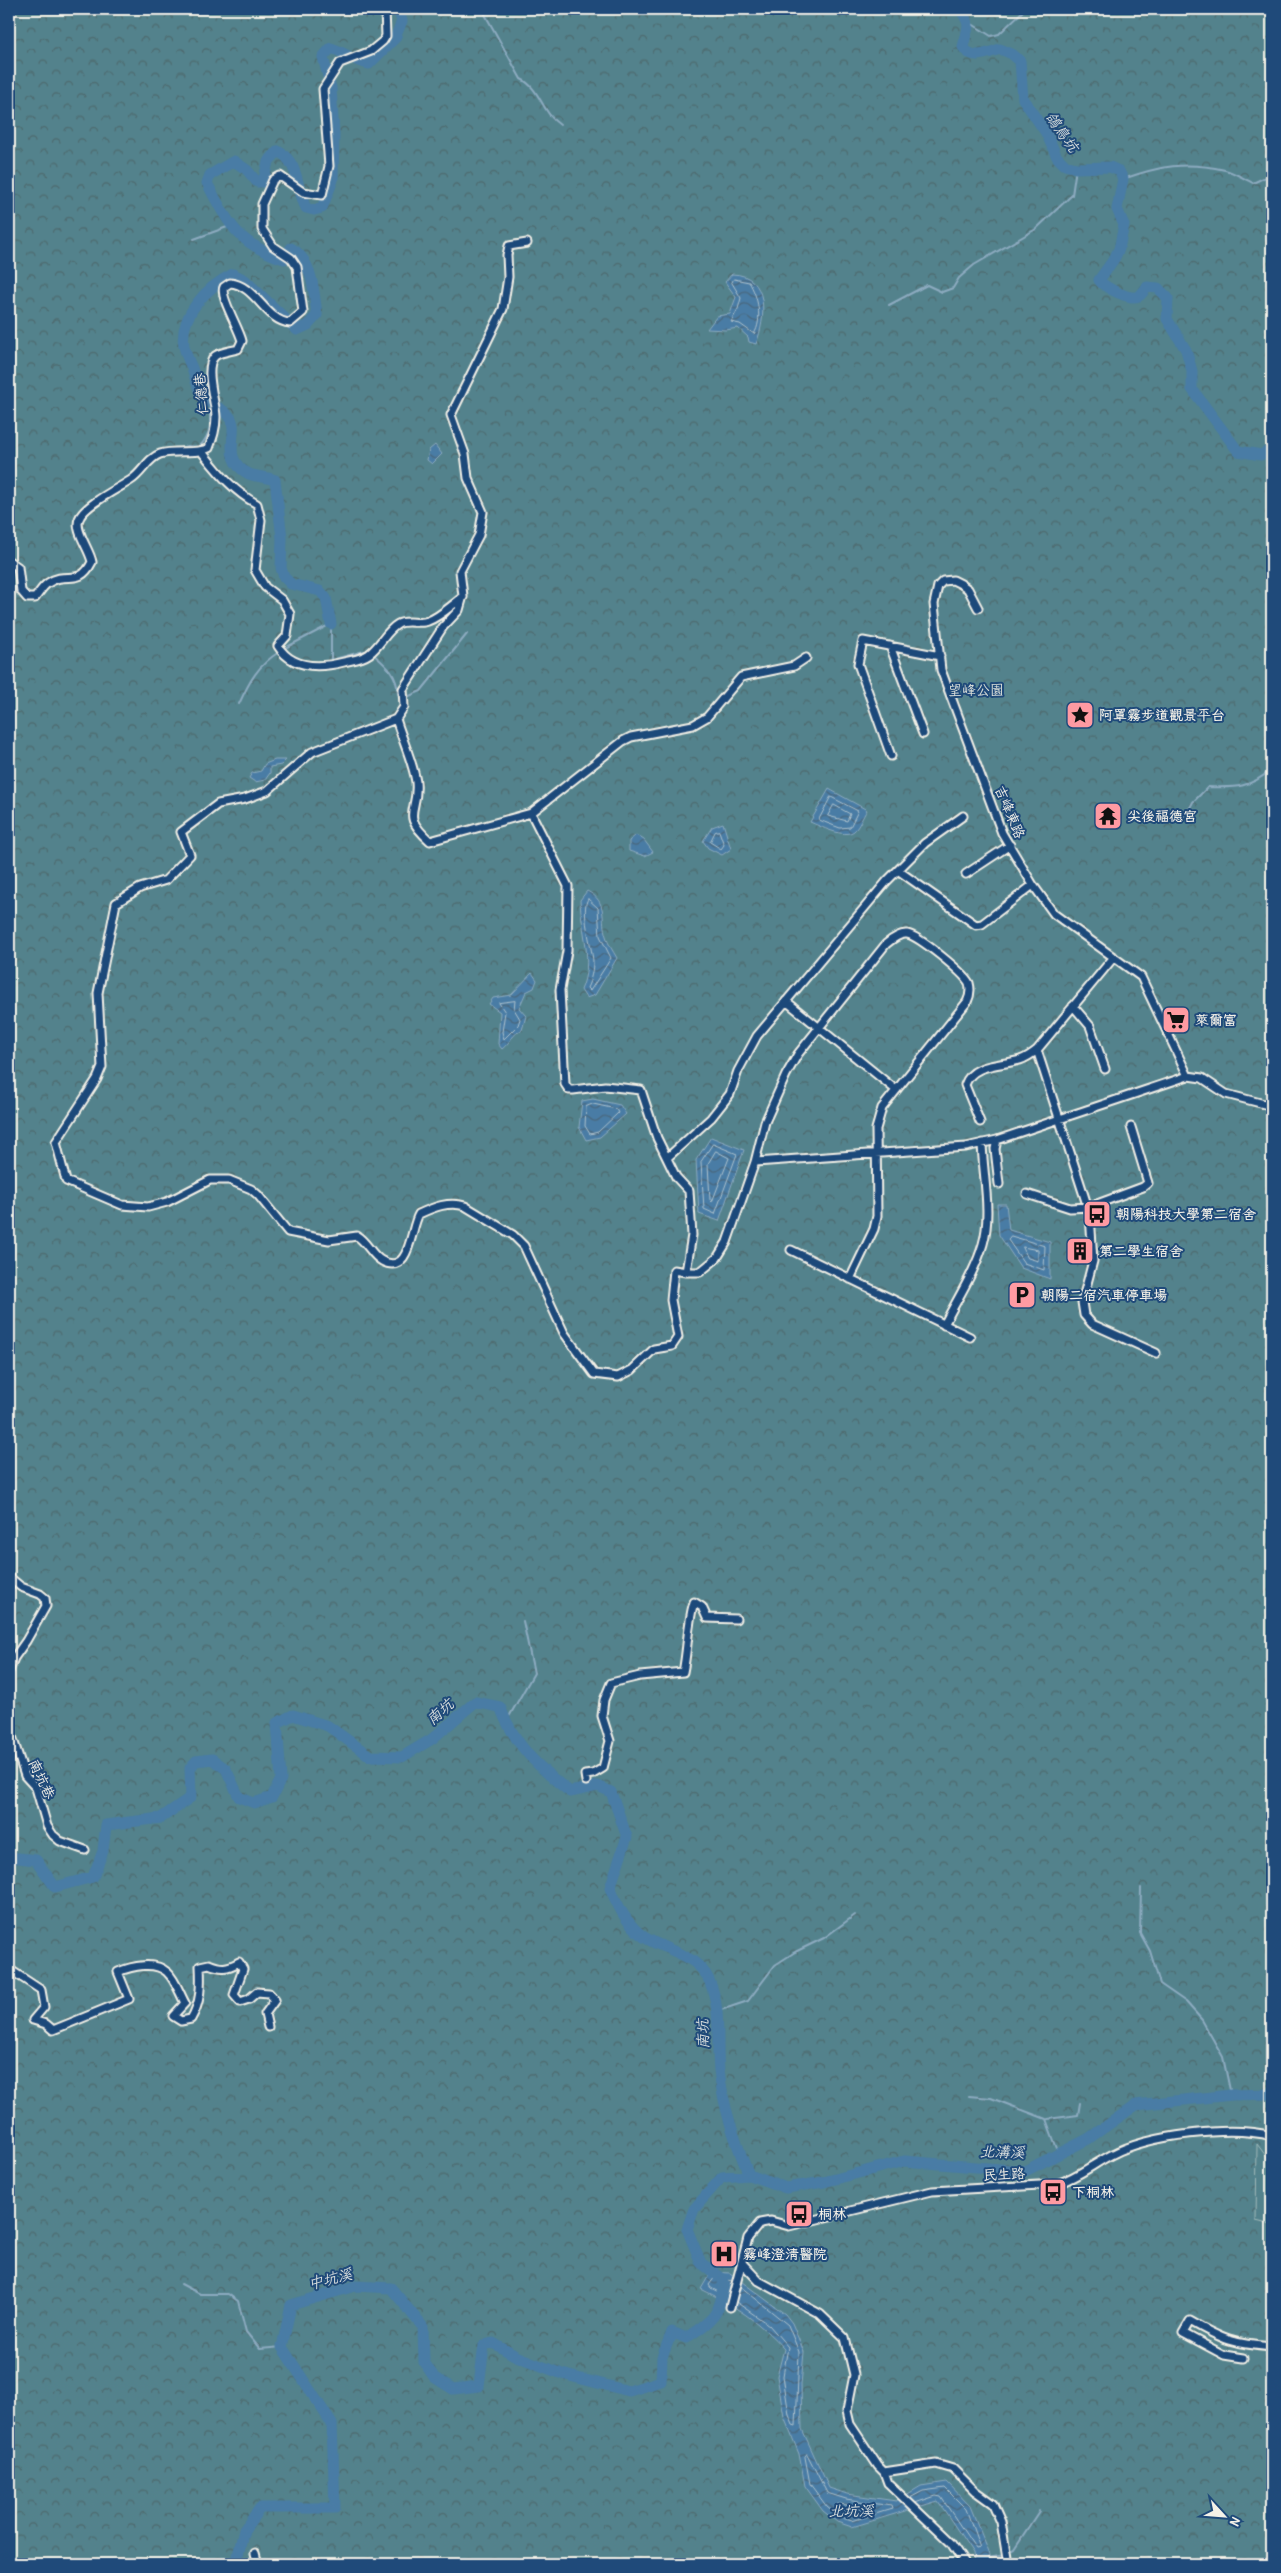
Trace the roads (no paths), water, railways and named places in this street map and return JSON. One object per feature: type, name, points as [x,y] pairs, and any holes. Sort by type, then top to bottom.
[{"type":"street","name":"仁德巷","points":[[202,452],[209,448],[215,432],[215,412],[210,371],[212,362],[218,354],[238,349],[242,341],[236,322],[222,295],[224,287],[230,284],[242,286],[281,323],[290,323],[303,312],[297,267],[291,258],[274,246],[262,229],[262,204],[273,180],[280,176],[301,191],[322,195],[325,190],[329,166],[323,89],[340,63],[371,51],[383,41],[386,36],[385,9]]},
{"type":"street","points":[[527,243],[509,246],[506,255],[508,277],[503,308],[451,415],[466,454],[468,478],[483,512],[479,535],[460,571],[463,596],[459,610],[443,627],[412,672],[403,691],[404,707],[396,720],[312,752],[267,791],[244,800],[218,804],[181,832],[190,855],[166,880],[140,888],[116,903],[98,993],[102,1067],[97,1080],[56,1142],[66,1181],[122,1205],[148,1207],[167,1202],[210,1180],[229,1180],[251,1189],[258,1195],[288,1232],[329,1240],[357,1236],[380,1260],[390,1264],[400,1261],[406,1254],[419,1214],[435,1206],[457,1204],[465,1206],[513,1235],[524,1246],[564,1333],[594,1374],[618,1377],[632,1370],[654,1349],[672,1346],[678,1337],[671,1300],[674,1270],[700,1272],[717,1258],[728,1242],[755,1162],[765,1122],[786,1075],[798,1054],[886,944],[895,937],[906,934],[916,938],[965,977],[970,994],[959,1013],[882,1108],[878,1119],[876,1154],[878,1216],[874,1230],[850,1279]]},
{"type":"street","points":[[9,561],[18,567],[21,591],[27,598],[35,598],[47,583],[57,579],[80,577],[87,573],[92,562],[79,528],[78,519],[86,509],[139,475],[149,462],[159,455],[192,450],[202,452],[223,479],[239,494],[257,504],[261,520],[255,570],[265,587],[282,600],[290,614],[287,636],[278,646],[283,655],[311,666],[332,665],[367,655],[391,628],[401,622],[428,622],[463,596]]},
{"type":"street","name":"吉峰東路","points":[[978,608],[968,589],[961,584],[952,580],[943,581],[938,586],[934,604],[940,670],[1002,833],[1033,885],[1054,914],[1141,977],[1188,1076]]},
{"type":"street","points":[[891,756],[858,664],[863,641],[940,656]]},
{"type":"street","points":[[890,646],[923,734]]},
{"type":"street","points":[[396,720],[416,783],[412,817],[418,830],[430,841],[531,812],[623,741],[631,737],[694,725],[706,718],[741,677],[794,666],[806,658]]},
{"type":"street","points":[[531,812],[568,886],[567,951],[560,990],[565,1084],[569,1090],[605,1086],[641,1090],[657,1138],[668,1157],[676,1177],[689,1191],[692,1235],[686,1272]]},
{"type":"street","points":[[668,1157],[705,1124],[725,1100],[757,1036],[887,881],[925,843],[963,816]]},
{"type":"street","points":[[966,874],[1010,845]]},
{"type":"street","points":[[899,871],[976,925],[982,924],[1033,885]]},
{"type":"street","points":[[980,1122],[965,1085],[968,1077],[975,1070],[1021,1060],[1037,1050],[1114,957]]},
{"type":"street","points":[[786,1001],[896,1090]]},
{"type":"street","points":[[1073,1006],[1090,1026],[1105,1069]]},
{"type":"street","points":[[1037,1050],[1089,1207],[1093,1261],[1082,1302],[1084,1315],[1092,1324],[1156,1354]]},
{"type":"street","points":[[755,1162],[936,1151],[982,1144],[1188,1076],[1202,1078],[1226,1094],[1272,1106]]},
{"type":"street","points":[[1027,1194],[1070,1208],[1089,1207],[1124,1195],[1148,1183],[1131,1128]]},
{"type":"street","points":[[997,1140],[995,1149],[999,1184]]},
{"type":"street","points":[[944,1325],[977,1261],[984,1243],[986,1224],[982,1144]]},
{"type":"street","points":[[791,1250],[970,1337]]},
{"type":"street","points":[[9,1577],[21,1586],[40,1594],[45,1598],[46,1606],[14,1658],[9,1672]]},
{"type":"street","points":[[586,1781],[585,1775],[593,1774],[603,1768],[610,1741],[602,1716],[604,1700],[611,1683],[640,1676],[683,1672],[689,1647],[689,1620],[694,1602],[702,1607],[707,1618],[736,1619]]},
{"type":"street","name":"南坑巷","points":[[9,1727],[25,1776],[36,1788],[47,1826],[60,1841],[85,1850]]},
{"type":"street","points":[[9,1969],[41,1990],[44,2007],[32,2020],[46,2024],[53,2030],[129,1999],[118,1972],[130,1967],[154,1966],[168,1972],[185,2003],[173,2016],[182,2021],[190,2019],[198,2007],[201,1987],[200,1966],[208,1964],[219,1968],[229,1968],[238,1962],[243,1969],[234,1995],[240,2002],[249,1999],[257,1992],[269,1993],[275,2000],[265,2014],[268,2027]]},
{"type":"street","name":"民生路","points":[[743,2264],[748,2238],[760,2223],[771,2222],[789,2226],[932,2191],[1058,2184],[1076,2178],[1112,2155],[1129,2148],[1213,2130],[1234,2130],[1272,2136]]},
{"type":"street","points":[[730,2307],[739,2271],[743,2264],[759,2280],[820,2314],[845,2338],[854,2375],[847,2411],[850,2424],[884,2472],[888,2483],[952,2543],[965,2564]]},
{"type":"street","points":[[1243,2358],[1224,2355],[1183,2333],[1190,2321],[1221,2339],[1246,2345],[1272,2347]]},
{"type":"street","points":[[884,2472],[936,2464],[953,2469],[975,2491],[993,2504],[1002,2522],[1008,2561]]},
{"type":"street","points":[[255,2553],[258,2564]]},
{"type":"water","points":[[732,274],[744,276],[753,282],[759,290],[763,311],[756,344],[749,342],[748,337],[738,328],[726,330],[707,329],[717,316],[730,314],[736,297],[725,282]]},
{"type":"water","points":[[435,445],[442,454],[432,464],[427,460],[429,450]]},
{"type":"water","points":[[275,760],[286,760],[281,765],[270,767],[270,773],[265,780],[255,782],[249,778],[252,773],[261,771],[265,764]]},
{"type":"water","points":[[829,789],[867,810],[854,831],[844,834],[838,833],[810,822]]},
{"type":"water","points":[[723,823],[731,849],[722,855],[708,848],[703,841],[712,827]]},
{"type":"water","points":[[636,835],[644,840],[653,852],[645,856],[629,851],[629,841]]},
{"type":"water","points":[[587,891],[594,895],[601,906],[604,930],[617,958],[595,995],[586,998],[581,990],[585,979],[587,957],[580,900]]},
{"type":"water","points":[[532,973],[537,980],[534,988],[526,992],[519,1008],[526,1016],[522,1030],[516,1033],[502,1049],[498,1044],[500,1012],[489,1004],[493,998],[511,995]]},
{"type":"water","points":[[593,1099],[620,1105],[626,1114],[600,1137],[586,1140],[579,1127],[582,1101]]},
{"type":"water","points":[[711,1137],[744,1150],[719,1221],[699,1214],[696,1160]]},
{"type":"water","points":[[997,1204],[1006,1204],[1009,1230],[1050,1242],[1050,1279],[1021,1268],[999,1235]]},
{"type":"water","name":"北坑溪","points":[[711,2272],[730,2273],[785,2314],[792,2323],[804,2352],[801,2385],[802,2429],[829,2488],[847,2494],[896,2501],[921,2486],[947,2482],[970,2506],[990,2555],[989,2564],[974,2564],[973,2553],[938,2501],[852,2527],[837,2522],[823,2511],[805,2486],[799,2454],[784,2417],[777,2376],[784,2349],[746,2315],[701,2289]]},
{"type":"waterway","points":[[331,624],[326,598],[320,591],[291,584],[284,577],[281,568],[282,538],[275,480],[249,474],[240,468],[235,461],[232,453],[233,423],[227,414],[209,402],[201,393],[185,351],[184,335],[190,313],[197,303],[214,286],[233,274],[245,280],[297,330],[308,325],[317,315],[311,278],[304,260],[291,248],[284,259],[255,247],[236,231],[207,183],[210,175],[234,161],[247,170],[257,182],[263,182],[268,162],[278,151],[285,156],[294,169],[306,208],[314,210],[322,208],[333,180],[334,134],[331,88],[323,57],[331,48],[369,64],[395,38],[402,21],[398,9]]},
{"type":"waterway","points":[[482,9],[521,79],[533,88],[549,114],[560,125]]},
{"type":"waterway","name":"鴿鳥坑","points":[[960,9],[968,24],[963,47],[967,51],[971,54],[980,55],[1000,49],[1012,54],[1020,61],[1023,99],[1046,133],[1057,157],[1065,165],[1076,168],[1110,167],[1119,171],[1123,179],[1117,209],[1124,225],[1119,249],[1099,280],[1111,289],[1130,297],[1139,296],[1147,287],[1158,288],[1168,298],[1167,319],[1186,350],[1192,371],[1192,389],[1238,451],[1261,455],[1272,449]]},
{"type":"waterway","points":[[969,22],[991,36],[999,34],[1025,9]]},
{"type":"waterway","points":[[1123,179],[1161,168],[1185,165],[1225,170],[1253,183],[1272,174]]},
{"type":"waterway","points":[[889,305],[927,285],[942,292],[953,288],[959,278],[974,265],[1036,229],[1072,195],[1076,168]]},
{"type":"waterway","points":[[194,239],[230,226]]},
{"type":"waterway","points":[[177,449],[187,446],[199,447],[203,442],[210,427],[209,404]]},
{"type":"waterway","points":[[331,624],[331,660],[364,651],[368,653]]},
{"type":"waterway","points":[[283,649],[331,624]]},
{"type":"waterway","points":[[407,697],[421,691],[467,634]]},
{"type":"waterway","points":[[239,704],[260,668],[279,652]]},
{"type":"waterway","points":[[373,654],[391,671],[396,681],[398,694],[402,697]]},
{"type":"waterway","points":[[1182,822],[1193,802],[1208,787],[1242,786],[1257,780],[1272,769]]},
{"type":"waterway","points":[[506,1722],[534,1673],[523,1621]]},
{"type":"waterway","name":"南坑","points":[[9,1857],[36,1860],[55,1887],[93,1877],[103,1851],[106,1825],[161,1818],[191,1797],[190,1768],[196,1761],[212,1759],[226,1769],[239,1797],[254,1803],[272,1797],[281,1779],[277,1723],[293,1715],[328,1726],[370,1756],[402,1757],[432,1739],[475,1702],[500,1707],[520,1745],[547,1773],[570,1792],[598,1786],[611,1792],[627,1837],[610,1888],[624,1915],[638,1932],[653,1942],[697,1964],[709,1980],[716,2002],[718,2059],[723,2097],[734,2137],[749,2175]]},
{"type":"waterway","points":[[1141,1888],[1140,1933],[1150,1951],[1160,1984],[1186,2002],[1202,2020],[1223,2057],[1231,2095]]},
{"type":"waterway","points":[[718,2011],[748,2001],[775,1965],[795,1952],[824,1938],[855,1915]]},
{"type":"waterway","name":"北溝溪","points":[[723,2279],[701,2263],[687,2229],[694,2209],[722,2177],[749,2175],[786,2188],[824,2182],[904,2161],[1025,2171],[1088,2139],[1136,2105],[1231,2095],[1272,2094]]},
{"type":"waterway","points":[[969,2096],[991,2098],[1046,2119],[1059,2154]]},
{"type":"waterway","points":[[1048,2119],[1078,2115],[1080,2103]]},
{"type":"waterway","points":[[181,2284],[200,2294],[228,2294],[238,2301],[246,2332],[260,2349],[282,2347]]},
{"type":"waterway","name":"中坑溪","points":[[236,2564],[244,2530],[260,2508],[335,2508],[332,2424],[282,2347],[291,2305],[355,2286],[391,2288],[423,2327],[424,2362],[434,2377],[453,2389],[479,2386],[484,2345],[493,2343],[516,2356],[562,2374],[629,2391],[661,2381],[662,2357],[672,2332],[686,2338],[708,2322],[713,2317],[720,2303],[723,2284]]},
{"type":"waterway","points":[[1008,2552],[1014,2549],[1039,2511]]},
{"type":"waterway","points":[[989,2558],[1004,2555]]},
{"type":"place","name":"阿罩霧步道觀景平台","points":[[1080,715]]},
{"type":"place","name":"尖後福德宮","points":[[1108,816]]},
{"type":"place","name":"萊爾富","points":[[1176,1020]]},
{"type":"place","name":"朝陽科技大學第二宿舍","points":[[1097,1214]]},
{"type":"place","name":"第二學生宿舍","points":[[1080,1251]]},
{"type":"place","name":"朝陽二宿汽車停車場","points":[[1022,1295]]},
{"type":"place","name":"下桐林","points":[[1053,2192]]},
{"type":"place","name":"桐林","points":[[799,2214]]},
{"type":"place","name":"霧峰澄清醫院","points":[[724,2254]]},
{"type":"park label","name":"望峰公園","points":[[976,690]]}]
